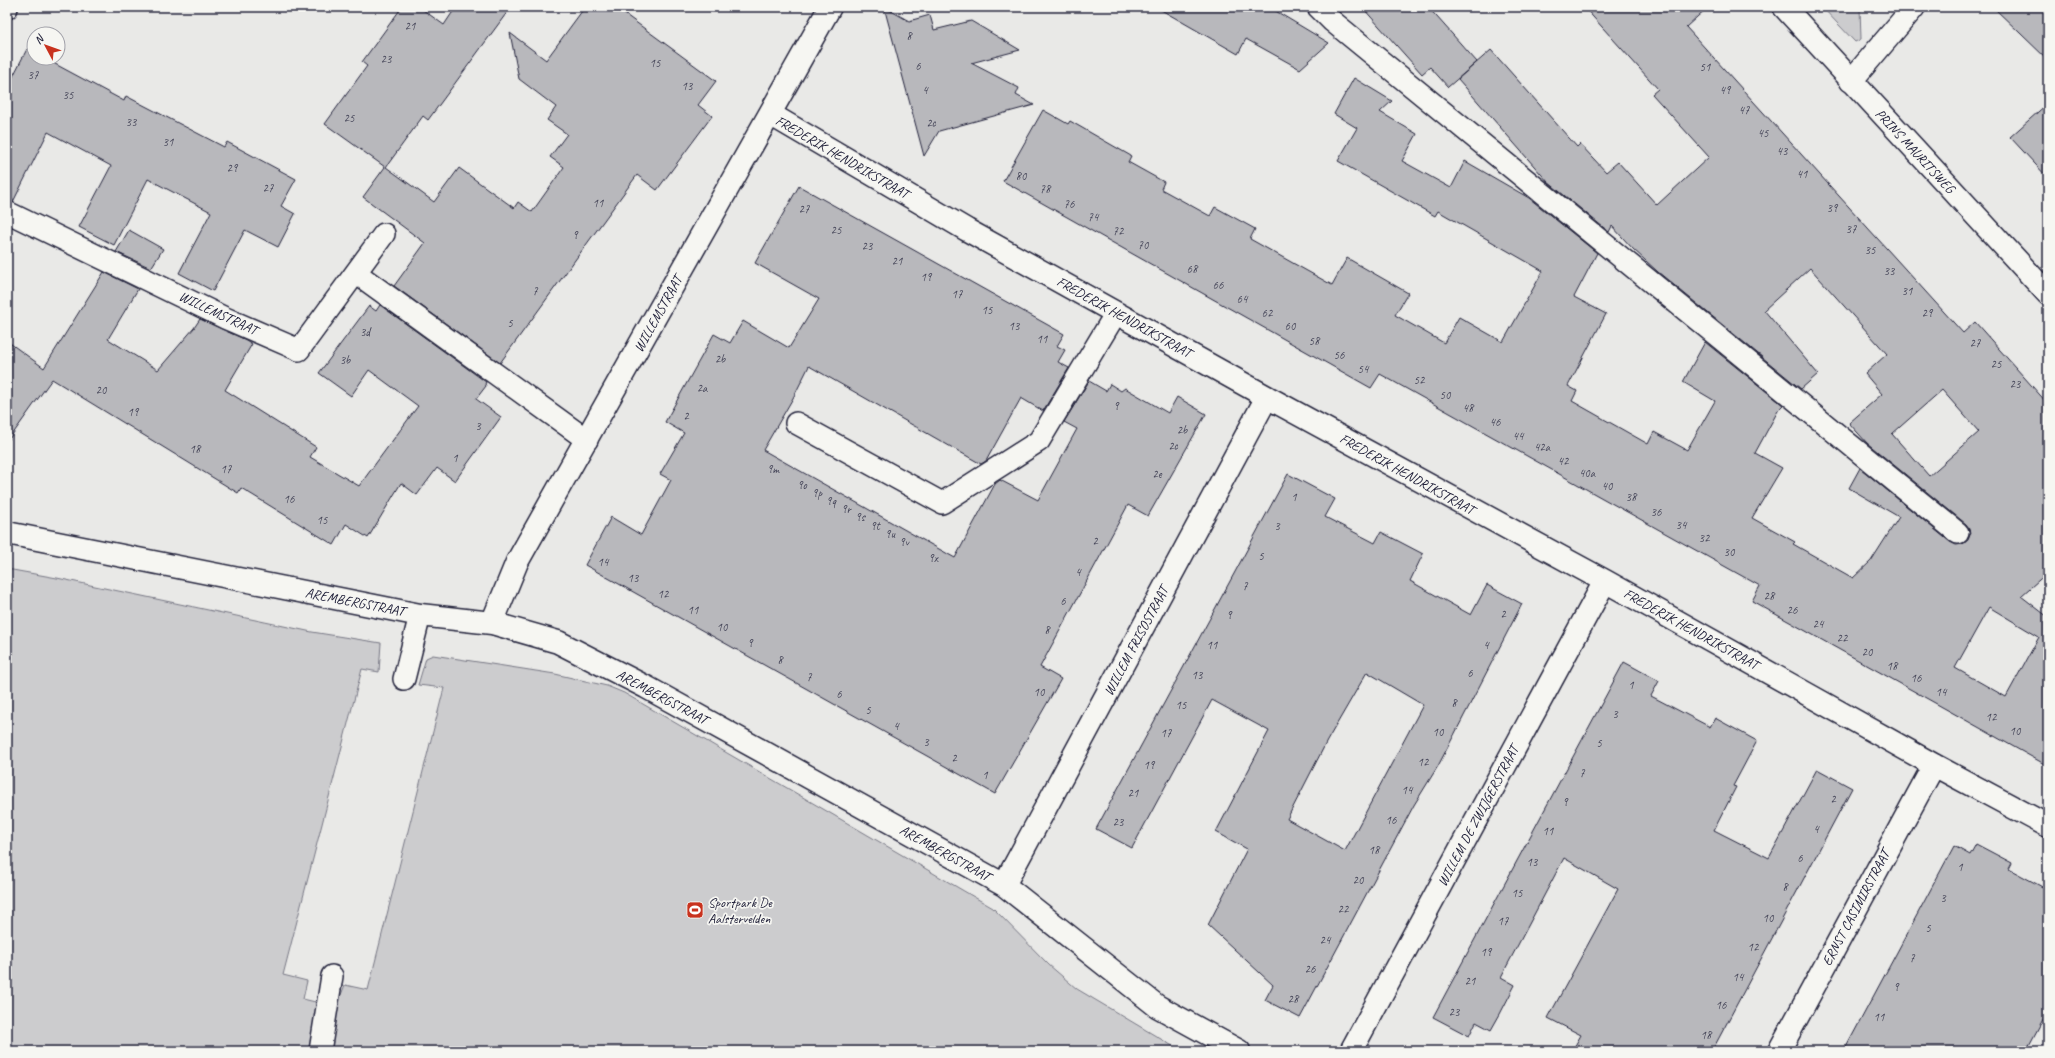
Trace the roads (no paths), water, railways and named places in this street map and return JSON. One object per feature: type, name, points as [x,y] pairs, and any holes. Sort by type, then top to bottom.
[{"type":"street","name":"WILLEMSTRAAT","points":[[492,623],[517,562],[830,7]]},
{"type":"street","name":"PRINS MAURITSWEG","points":[[1784,7],[1851,82],[2048,294]]},
{"type":"street","points":[[1851,82],[1914,7]]},
{"type":"street","name":"FREDERIK HENDRIKSTRAAT","points":[[770,114],[967,230],[1267,397],[1605,581],[1934,765],[2048,826]]},
{"type":"street","name":"WILLEM FRISOSTRAAT","points":[[1004,885],[1267,397]]},
{"type":"street","name":"AREMBERGSTRAAT","points":[[7,533],[420,615],[492,623],[558,642],[646,687],[1004,885],[1157,1006],[1239,1051]]},
{"type":"street","name":"WILLEM DE ZWIJGERSTRAAT","points":[[1351,1051],[1605,581]]},
{"type":"street","name":"ERNST CASIMIRSTRAAT","points":[[1779,1051],[1934,765]]},
{"type":"lane","points":[[1318,7],[1332,21],[1958,533]]},
{"type":"lane","name":"WILLEMSTRAAT","points":[[7,212],[225,318],[300,350],[384,234]]},
{"type":"lane","points":[[356,273],[587,440]]},
{"type":"lane","points":[[796,423],[942,503],[1039,441],[1116,313]]},
{"type":"lane","points":[[404,679],[420,615]]},
{"type":"lane","points":[[320,1051],[332,976]]},
{"type":"place","name":"Sportpark De Aalstervelden","points":[[695,910]]}]
